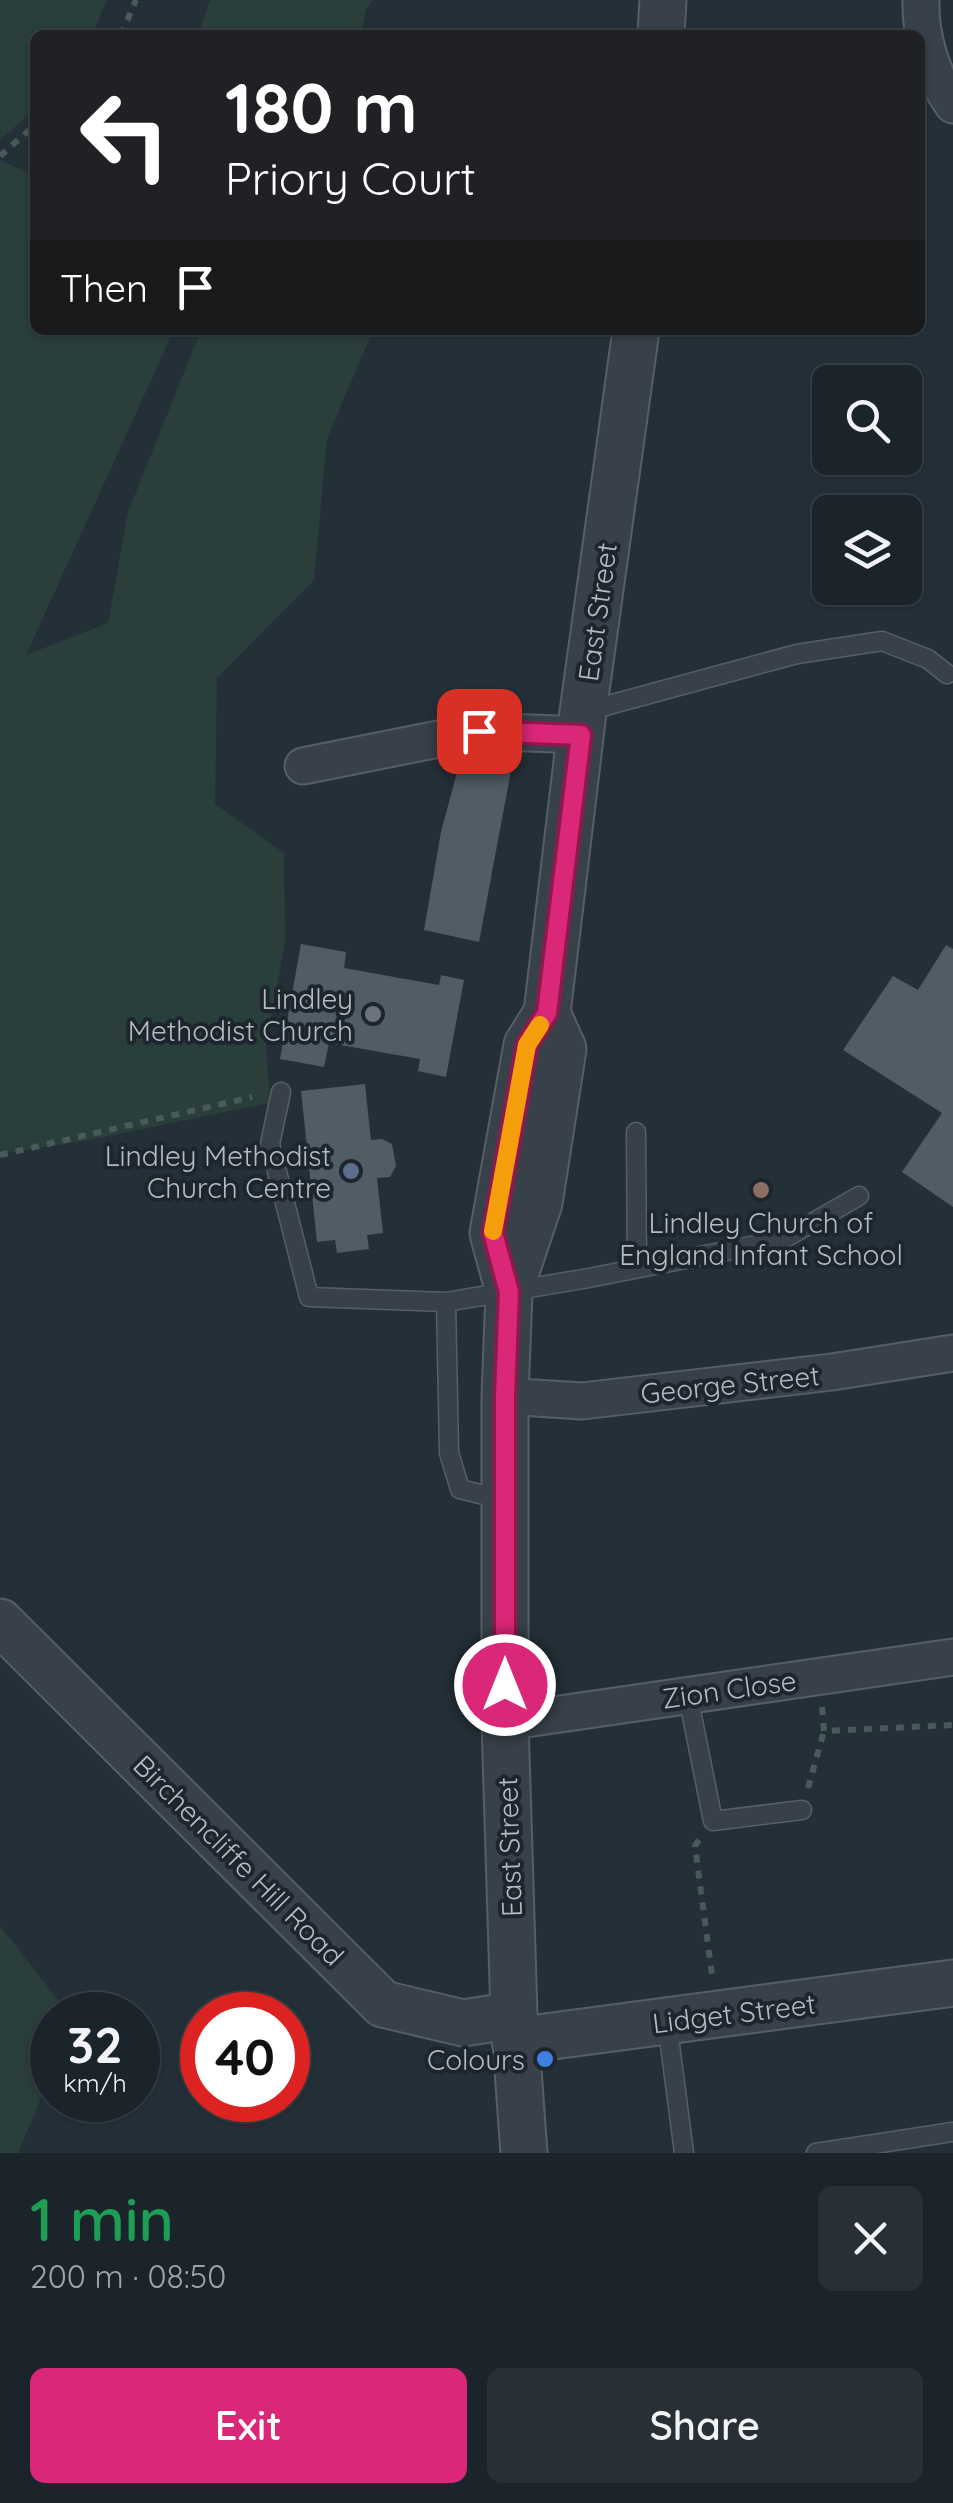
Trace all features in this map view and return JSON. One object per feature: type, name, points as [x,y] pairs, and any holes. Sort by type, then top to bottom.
[{"type":"street","points":[[660,30],[663,0]]},
{"type":"street","points":[[922,0],[924,30]]},
{"type":"street","points":[[925,36],[933,68],[953,105]]},
{"type":"street","name":"East Street","points":[[524,2153],[514,2028],[505,1722],[505,1396],[509,1292],[493,1233],[527,1045],[547,1013],[635,335]]},
{"type":"street","points":[[303,766],[479,731],[582,723]]},
{"type":"street","name":"George Street","points":[[505,1396],[582,1400],[832,1372],[953,1353]]},
{"type":"street","name":"Birchencliffe Hill Road","points":[[0,1622],[383,2004],[463,2023],[514,2028]]},
{"type":"street","name":"Zion Close","points":[[505,1722],[953,1657]]},
{"type":"street","name":"Lidget Street","points":[[514,2028],[667,2022],[953,1983]]},
{"type":"lane","points":[[582,723],[797,654],[882,641],[928,658],[947,674]]},
{"type":"lane","points":[[281,1092],[270,1144],[309,1297],[446,1302],[509,1292],[782,1240],[859,1196]]},
{"type":"lane","points":[[636,1132],[637,1268]]},
{"type":"lane","points":[[446,1302],[448,1453],[460,1489],[506,1500]]},
{"type":"lane","points":[[688,1696],[714,1820],[802,1810]]},
{"type":"lane","points":[[667,2022],[684,2153]]},
{"type":"lane","points":[[816,2153],[953,2132]]},
{"type":"path","points":[[124,30],[136,0]]},
{"type":"path","points":[[0,156],[30,129]]},
{"type":"path","points":[[0,1155],[281,1092]]},
{"type":"path","points":[[802,1810],[824,1731],[820,1676]]},
{"type":"path","points":[[824,1731],[953,1725]]},
{"type":"path","points":[[714,1820],[694,1846],[717,2016]]},
{"type":"green space","points":[[0,0],[107,0],[94,30],[30,30],[30,113],[0,140]]},
{"type":"green space","points":[[210,0],[373,0],[366,10],[362,30],[200,30]]},
{"type":"green space","points":[[0,160],[30,174],[30,335],[172,335],[26,655],[108,623],[128,512],[199,335],[371,335],[327,439],[314,580],[217,678],[215,804],[284,853],[285,944],[266,1043],[270,1103],[0,1154]]},
{"type":"green space","points":[[0,1926],[52,1992],[30,1992],[31,2122],[21,2153],[0,2153]]},
{"type":"building","points":[[460,761],[511,771],[479,942],[424,930],[441,832]]},
{"type":"building","name":"Lindley Methodist Church","points":[[301,944],[346,952],[344,968],[439,985],[441,975],[464,980],[446,1077],[418,1071],[420,1059],[329,1043],[324,1067],[280,1059]]},
{"type":"building","points":[[946,945],[953,949],[953,1207],[902,1172],[942,1113],[843,1050],[893,976],[918,990]]},
{"type":"building","name":"Lindley Methodist Church Centre","points":[[365,1084],[371,1140],[382,1139],[392,1144],[396,1166],[390,1177],[377,1178],[383,1233],[367,1235],[369,1249],[337,1253],[335,1240],[317,1242],[301,1091]]},
{"type":"slow traffic","points":[[493,1231],[527,1045],[540,1025]]},
{"type":"place","name":"Lindley Methodist Church","points":[[373,1014]]},
{"type":"place","name":"Lindley Methodist Church Centre","points":[[351,1171]]},
{"type":"place","name":"Lindley Church of England Infant School","points":[[761,1190]]},
{"type":"place","name":"Colours","points":[[545,2059]]},
{"type":"route","points":[[479,731],[581,735],[547,1013],[527,1045],[493,1233],[509,1292],[505,1685]]}]
